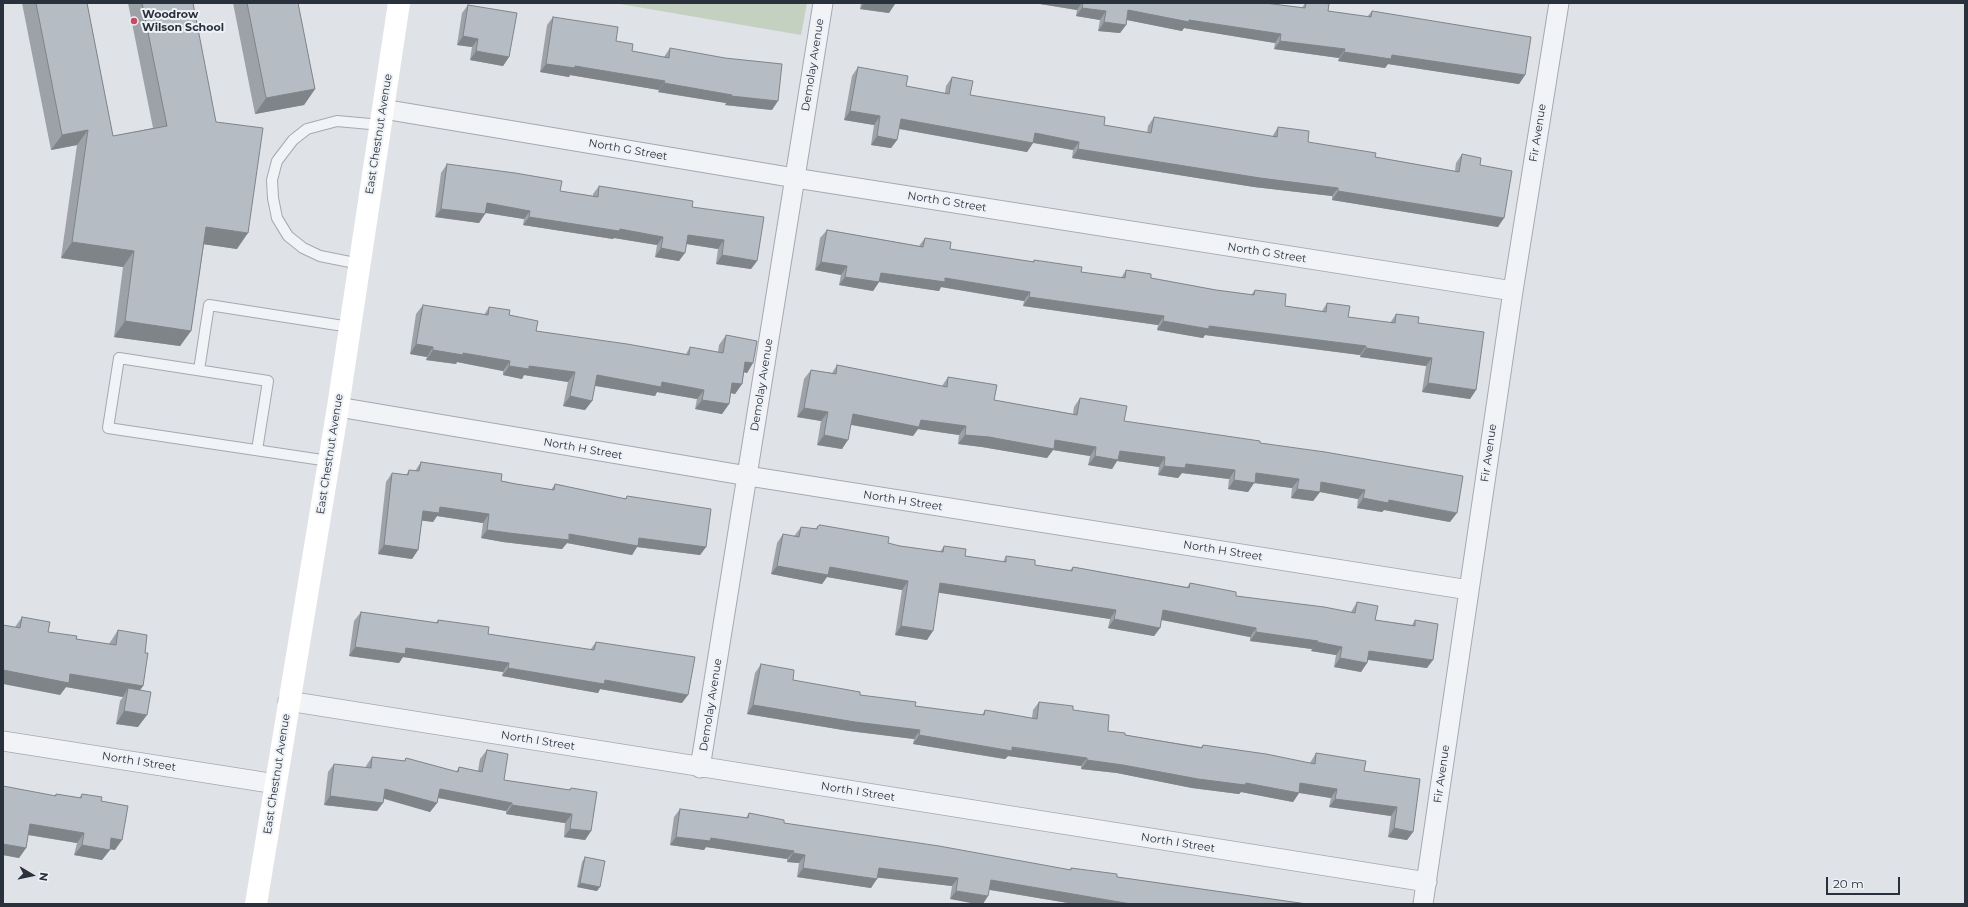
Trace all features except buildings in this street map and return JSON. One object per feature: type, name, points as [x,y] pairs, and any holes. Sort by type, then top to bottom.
[{"type":"street","name":"East Chestnut Avenue","points":[[256,904],[288,701],[338,407],[399,3]]},
{"type":"street","name":"Demolay Avenue","points":[[700,768],[823,3]]},
{"type":"street","name":"Fir Avenue","points":[[1423,904],[1512,291],[1559,3]]},
{"type":"street","name":"North G Street","points":[[382,117],[795,178],[1512,291]]},
{"type":"street","name":"North H Street","points":[[338,407],[748,476],[1469,590]]},
{"type":"street","name":"North I Street","points":[[288,701],[700,768],[1427,882]]},
{"type":"street","name":"North I Street","points":[[3,741],[276,784]]},
{"type":"lane","points":[[360,264],[320,256],[304,248],[288,236],[277,218],[273,198],[272,180],[277,161],[293,140],[307,129],[337,120],[382,117]]},
{"type":"lane","points":[[199,370],[209,306],[350,327]]},
{"type":"lane","points":[[257,450],[268,381],[119,358],[108,428],[329,461]]},
{"type":"green space","points":[[614,3],[807,3],[801,35]]},
{"type":"place","name":"Woodrow Wilson School","points":[[134,21]]}]
